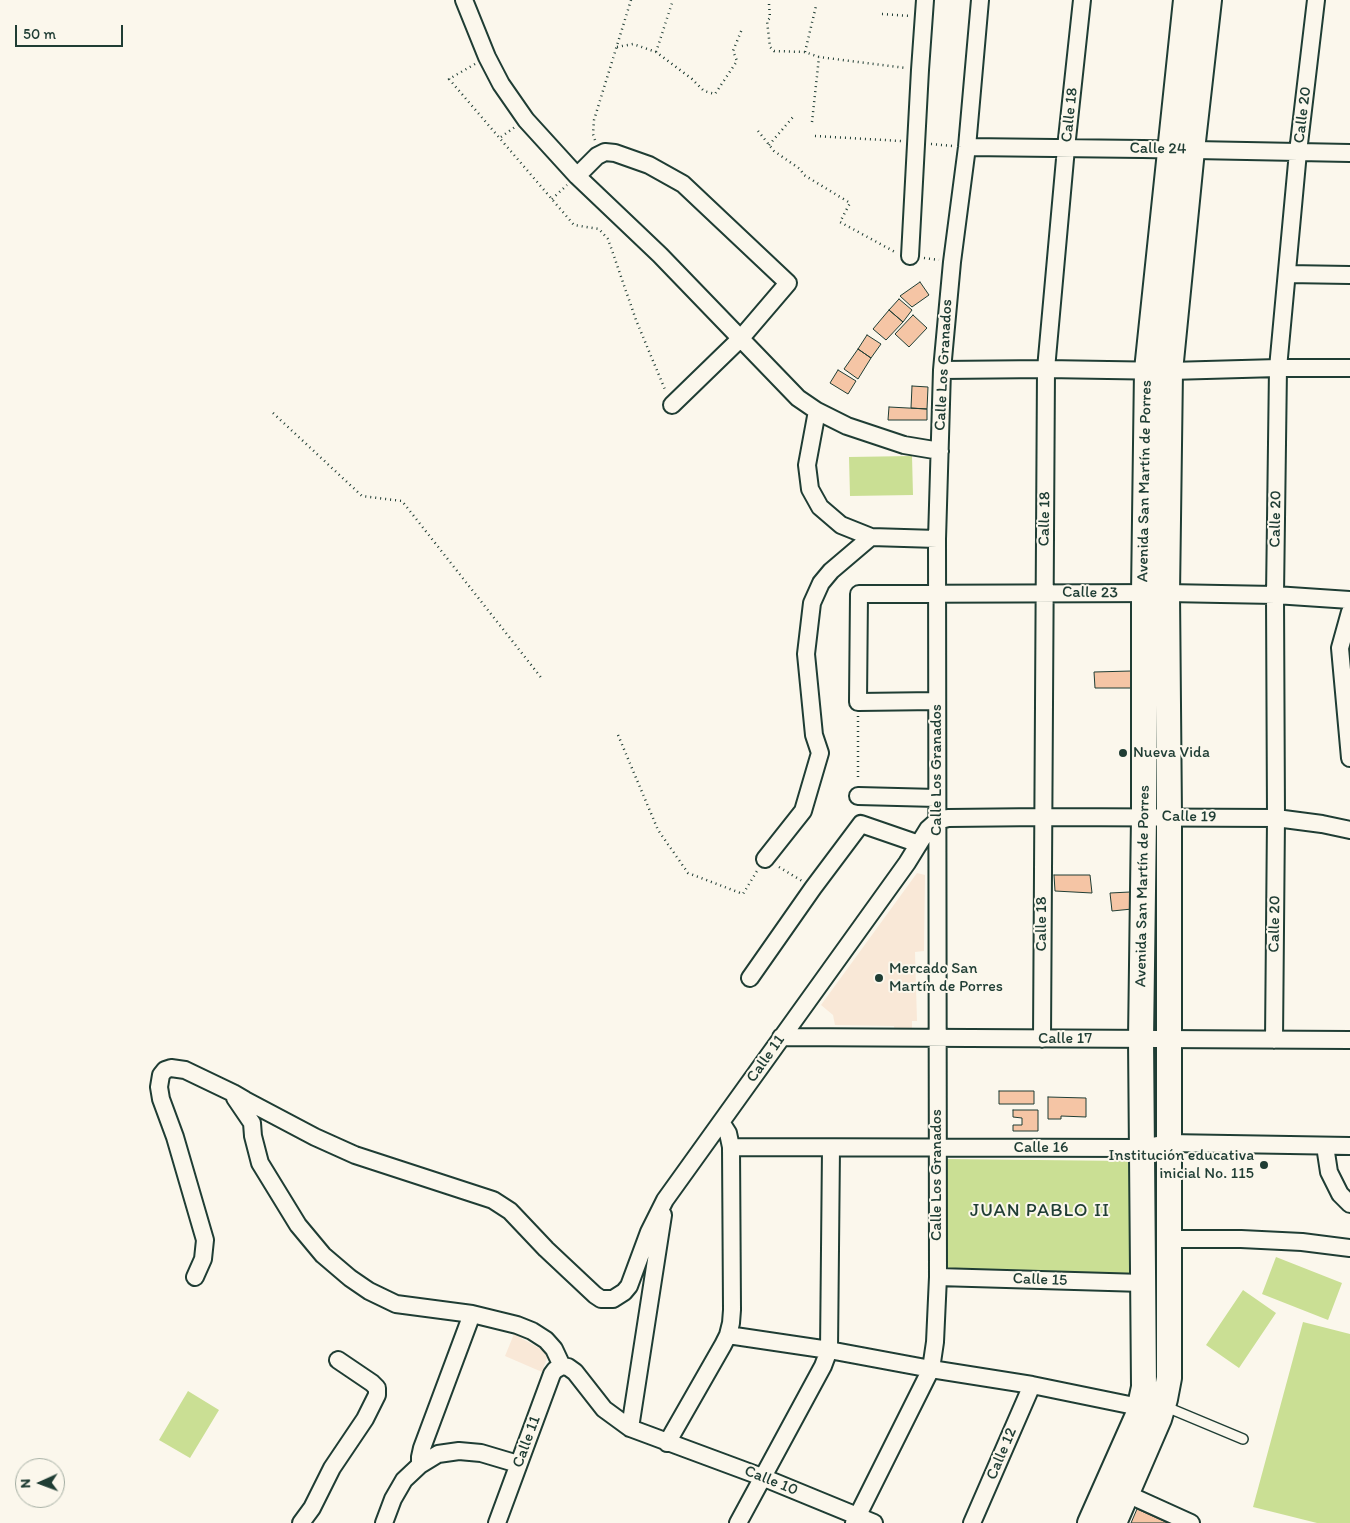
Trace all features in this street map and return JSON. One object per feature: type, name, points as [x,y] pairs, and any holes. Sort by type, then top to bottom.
[{"type":"main road","name":"Avenida San Martín de Porres","points":[[1090,1523],[1155,1409],[1169,1378],[1167,593],[1170,371],[1186,0]]},
{"type":"main road","name":"Avenida San Martín de Porres","points":[[1114,1523],[1155,1409],[1144,1387],[1142,1283],[1141,1040],[1147,370],[1181,149],[1209,0]]},
{"type":"street","points":[[464,0],[487,57],[501,84],[526,120],[576,176],[660,255],[798,398],[817,411],[847,426],[904,445],[940,451]]},
{"type":"street","points":[[910,256],[925,0]]},
{"type":"street","name":"Calle Los Granados","points":[[856,1520],[931,1369],[935,1342],[938,1277],[937,539],[942,370],[952,262],[967,147],[980,0]]},
{"type":"street","name":"Calle 18","points":[[1042,1039],[1046,369],[1066,148],[1082,0]]},
{"type":"street","name":"Calle 20","points":[[1274,1040],[1276,818],[1275,595],[1278,368],[1298,152],[1316,0]]},
{"type":"street","name":"Calle 24","points":[[967,147],[1350,153]]},
{"type":"street","points":[[576,176],[597,156],[605,152],[615,153],[649,165],[683,184],[788,283],[741,338],[672,405]]},
{"type":"street","points":[[1287,274],[1350,275]]},
{"type":"street","points":[[942,370],[1170,371],[1350,368]]},
{"type":"street","points":[[817,411],[807,465],[810,489],[820,507],[841,525],[870,537],[937,539]]},
{"type":"street","points":[[765,859],[803,811],[820,753],[814,735],[806,654],[812,603],[821,583],[831,570],[870,537]]},
{"type":"street","name":"Calle 23","points":[[858,702],[859,594],[1167,593],[1275,595],[1350,600]]},
{"type":"street","points":[[1350,612],[1340,648],[1350,758]]},
{"type":"street","points":[[858,702],[937,701]]},
{"type":"street","points":[[858,796],[937,798]]},
{"type":"street","name":"Calle 19","points":[[938,821],[948,818],[1042,817],[1276,818],[1350,830]]},
{"type":"street","name":"Calle 11","points":[[233,1093],[315,1137],[355,1154],[492,1200],[510,1211],[595,1296],[607,1300],[618,1296],[629,1286],[649,1232],[665,1200],[928,830],[938,821]]},
{"type":"street","points":[[750,978],[813,888],[862,824],[919,844]]},
{"type":"street","name":"Calle 17","points":[[781,1038],[1350,1040]]},
{"type":"street","points":[[195,1278],[203,1259],[205,1240],[175,1137],[161,1099],[160,1080],[165,1070],[171,1068],[185,1070],[233,1093],[252,1123],[252,1136],[260,1164],[298,1225],[324,1255],[350,1278],[369,1291],[396,1304],[472,1314],[517,1325],[532,1331],[546,1340],[554,1350],[562,1366]]},
{"type":"street","points":[[667,1442],[728,1335],[732,1310],[731,1146],[728,1133],[721,1122]]},
{"type":"street","name":"Calle 16","points":[[731,1146],[831,1148],[1141,1148],[1168,1143],[1350,1146]]},
{"type":"street","points":[[1325,1146],[1329,1172],[1340,1194],[1350,1204]]},
{"type":"street","points":[[738,1523],[823,1366],[829,1350],[831,1148]]},
{"type":"street","points":[[630,1428],[665,1200]]},
{"type":"street","points":[[1169,1238],[1302,1242],[1350,1248]]},
{"type":"street","name":"Calle 15","points":[[938,1277],[1142,1283]]},
{"type":"street","points":[[420,1464],[422,1448],[472,1314]]},
{"type":"street","points":[[728,1335],[829,1350],[1032,1385],[1155,1409]]},
{"type":"street","points":[[301,1523],[312,1508],[332,1468],[365,1418],[377,1395],[376,1388],[372,1383],[338,1360]]},
{"type":"street","name":"Calle 11","points":[[497,1523],[552,1374],[554,1370],[562,1366]]},
{"type":"street","name":"Calle 10","points":[[562,1366],[568,1367],[575,1372],[604,1410],[630,1428],[762,1477],[856,1520],[874,1523]]},
{"type":"street","name":"Calle 12","points":[[972,1523],[1032,1385]]},
{"type":"street","points":[[384,1523],[393,1499],[404,1480],[420,1464],[438,1454],[459,1451],[481,1453],[518,1464]]},
{"type":"street","points":[[1126,1494],[1191,1523]]},
{"type":"lane","points":[[1155,1409],[1243,1439]]},
{"type":"path","points":[[605,152],[596,143],[593,134],[594,120],[631,0]]},
{"type":"path","points":[[656,52],[673,0]]},
{"type":"path","points":[[769,4],[770,18],[767,21],[770,47],[774,51],[805,52],[819,56],[920,70]]},
{"type":"path","points":[[805,52],[816,6]]},
{"type":"path","points":[[882,14],[924,18]]},
{"type":"path","points":[[617,47],[634,44],[656,52],[692,79],[704,91],[715,94],[737,61],[733,51],[742,29]]},
{"type":"path","points":[[812,122],[819,56]]},
{"type":"path","points":[[487,57],[449,79],[574,225],[599,229],[608,239],[636,320],[672,405]]},
{"type":"path","points":[[769,145],[793,117]]},
{"type":"path","points":[[758,130],[774,151],[800,169],[804,175],[850,203],[840,222],[896,252],[952,262]]},
{"type":"path","points":[[815,136],[967,147]]},
{"type":"path","points":[[552,200],[576,176]]},
{"type":"path","points":[[273,414],[362,496],[402,501],[543,680]]},
{"type":"path","points":[[858,702],[858,796]]},
{"type":"path","points":[[618,735],[658,830],[688,873],[742,894],[765,859],[813,888]]},
{"type":"shaded area","name":"Mercado San Martín de Porres","points":[[917,873],[925,875],[924,951],[915,952],[917,1021],[912,1021],[912,1033],[895,1033],[894,1026],[835,1025],[833,1015],[821,1005]]},
{"type":"shaded area","points":[[514,1334],[546,1352],[547,1358],[542,1372],[505,1356]]},
{"type":"green space","points":[[912,456],[913,495],[850,496],[849,457]]},
{"type":"green space","points":[[1160,827],[1158,1029],[1157,1033],[1154,1033],[1152,1029],[1153,828]]},
{"type":"green space","points":[[1154,1054],[1158,1055],[1156,1130],[1154,1132],[1151,1130],[1152,1056]]},
{"type":"green space","points":[[944,1159],[1130,1161],[1131,1275],[943,1272]]},
{"type":"green space","points":[[1154,1161],[1158,1163],[1158,1390],[1152,1394],[1151,1163]]},
{"type":"green space","points":[[1276,1257],[1342,1283],[1328,1320],[1262,1294]]},
{"type":"green space","points":[[1243,1290],[1276,1313],[1239,1368],[1206,1345]]},
{"type":"green space","points":[[1303,1322],[1350,1334],[1350,1523],[1317,1523],[1253,1507]]},
{"type":"green space","points":[[188,1391],[219,1410],[190,1458],[159,1440]]},
{"type":"building","points":[[920,282],[929,295],[912,307],[900,296]]},
{"type":"building","points":[[899,299],[912,310],[903,322],[889,310]]},
{"type":"building","points":[[889,310],[903,322],[886,340],[873,329]]},
{"type":"building","points":[[913,315],[927,328],[909,347],[895,334]]},
{"type":"building","points":[[867,335],[881,344],[871,358],[858,349]]},
{"type":"building","points":[[858,349],[871,358],[858,379],[844,369]]},
{"type":"building","points":[[838,370],[856,381],[848,394],[830,383]]},
{"type":"building","points":[[912,386],[928,387],[927,409],[911,408]]},
{"type":"building","points":[[889,407],[927,409],[927,420],[888,420]]},
{"type":"building","points":[[1131,671],[1132,688],[1095,688],[1094,672]]},
{"type":"building","points":[[1054,875],[1090,875],[1092,893],[1055,891]]},
{"type":"building","points":[[1130,892],[1132,909],[1112,911],[1110,893]]},
{"type":"building","points":[[999,1091],[1034,1091],[1034,1104],[999,1104]]},
{"type":"building","points":[[1048,1097],[1086,1098],[1086,1117],[1061,1116],[1061,1119],[1048,1119]]},
{"type":"building","points":[[1013,1110],[1038,1110],[1038,1131],[1013,1131],[1013,1125],[1022,1125],[1022,1118],[1013,1117]]},
{"type":"building","points":[[1137,1509],[1168,1523],[1131,1523]]},
{"type":"place","name":"Nueva Vida","points":[[1123,753]]},
{"type":"place","name":"Mercado San Martín de Porres","points":[[879,978]]},
{"type":"place","name":"Institución educativa inicial No. 115","points":[[1264,1165]]},
{"type":"district","name":"JUAN PABLO II","points":[[1040,1211]]}]
